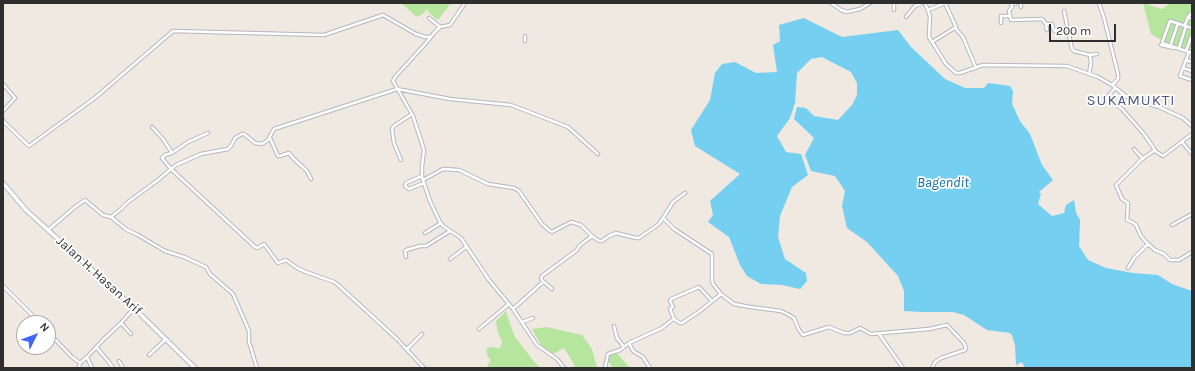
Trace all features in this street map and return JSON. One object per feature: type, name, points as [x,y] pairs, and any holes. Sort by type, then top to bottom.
[{"type":"main road","name":"Jalan H. Hasan Arif","points":[[3,183],[20,204],[134,308],[195,368]]},
{"type":"street","points":[[465,3],[450,25],[440,27],[434,32],[392,81],[412,114],[424,150],[422,166],[423,182],[441,224],[460,238],[489,280],[513,309],[537,345],[564,368]]},
{"type":"street","points":[[830,3],[847,12],[860,9],[870,3]]},
{"type":"street","points":[[894,3],[894,10]]},
{"type":"street","points":[[906,17],[916,6],[922,3]]},
{"type":"street","points":[[925,3],[930,16],[929,37],[946,64],[956,73],[992,65],[1067,66],[1112,85],[1127,97],[1158,107],[1183,118],[1192,126]]},
{"type":"street","points":[[928,10],[945,3],[956,28],[963,36],[976,68]]},
{"type":"street","points":[[1021,7],[1019,3],[1011,3],[1009,12],[1010,20],[1041,19],[1046,24],[1047,30]]},
{"type":"street","points":[[1099,3],[1118,74],[1118,79],[1112,85]]},
{"type":"street","points":[[1064,11],[1072,50],[1090,55],[1096,54]]},
{"type":"street","points":[[1179,49],[1188,17],[1192,13]]},
{"type":"street","points":[[3,120],[29,146],[96,97],[172,31],[324,35],[383,15],[416,34],[425,37],[431,36]]},
{"type":"street","points":[[1001,23],[1001,16],[1009,16]]},
{"type":"street","points":[[1188,17],[1192,18]]},
{"type":"street","points":[[429,18],[440,27]]},
{"type":"street","points":[[1160,49],[1169,21],[1192,28]]},
{"type":"street","points":[[1170,47],[1178,23]]},
{"type":"street","points":[[1046,24],[1052,24],[1055,31],[1068,29]]},
{"type":"street","points":[[932,43],[956,28]]},
{"type":"street","points":[[1192,35],[1189,52],[1180,76],[1192,80]]},
{"type":"street","points":[[1162,44],[1189,52]]},
{"type":"street","points":[[1089,74],[1091,63],[1090,55]]},
{"type":"street","points":[[1186,60],[1192,62]]},
{"type":"street","points":[[1183,68],[1192,71]]},
{"type":"street","points":[[3,84],[15,98],[3,110]]},
{"type":"street","points":[[1105,100],[1115,88]]},
{"type":"street","points":[[110,217],[176,165],[201,154],[228,149],[236,138],[242,134],[259,145],[265,143],[270,138],[274,129],[397,89],[450,99],[511,105],[568,127],[598,154]]},
{"type":"street","points":[[1101,100],[1115,104],[1122,109],[1144,134],[1155,151],[1163,156],[1192,134]]},
{"type":"street","points":[[402,160],[394,143],[392,129],[412,114]]},
{"type":"street","points":[[152,127],[163,139],[172,153]]},
{"type":"street","points":[[208,133],[188,142],[162,158],[171,169],[255,247],[258,248],[264,244],[278,263],[286,260],[297,268],[334,282],[378,321],[424,368]]},
{"type":"street","points":[[270,138],[278,156],[289,153],[292,158],[307,171],[310,179]]},
{"type":"street","points":[[1182,142],[1192,154]]},
{"type":"street","points":[[1134,149],[1143,159]]},
{"type":"street","points":[[1155,151],[1143,159],[1116,186],[1122,199],[1128,203],[1127,220],[1136,225],[1141,236],[1148,244],[1172,261],[1179,260],[1192,252]]},
{"type":"street","points":[[422,176],[405,183],[405,186],[409,190],[443,169],[459,170],[488,184],[514,188],[519,190],[547,229],[552,232],[571,222],[581,225],[592,236],[601,242],[616,234],[638,238],[659,224],[673,202],[685,193]]},
{"type":"street","points":[[48,230],[84,200],[88,201],[103,215],[110,217],[126,230],[138,235],[165,251],[184,257],[206,267],[210,274],[233,294],[249,331],[249,342],[257,368]]},
{"type":"street","points":[[1172,225],[1192,214]]},
{"type":"street","points":[[663,218],[674,229],[702,246],[713,255],[711,270],[712,280],[713,284],[721,294],[734,304],[781,311],[794,318],[803,335],[829,327],[846,333],[860,328],[872,334],[929,330],[947,324],[964,343],[966,349],[941,358],[935,362],[932,368]]},
{"type":"street","points":[[425,233],[441,224]]},
{"type":"street","points":[[406,257],[405,251],[420,246],[426,246],[450,231]]},
{"type":"street","points":[[552,290],[543,283],[541,278],[542,276],[577,250],[579,246],[592,236]]},
{"type":"street","points":[[1128,268],[1134,258],[1148,244]]},
{"type":"street","points":[[450,259],[466,247]]},
{"type":"street","points":[[513,309],[543,283]]},
{"type":"street","points":[[3,286],[32,315]]},
{"type":"street","points":[[712,301],[700,287],[671,300],[670,301],[673,307],[670,309],[674,319],[682,323],[700,311],[721,294]]},
{"type":"street","points":[[479,329],[509,304]]},
{"type":"street","points":[[79,368],[80,363],[97,348],[134,308]]},
{"type":"street","points":[[522,322],[532,318]]},
{"type":"street","points":[[605,368],[607,356],[618,351],[629,343],[662,328],[674,319]]},
{"type":"street","points":[[121,323],[131,334]]},
{"type":"street","points":[[614,326],[617,338],[624,347]]},
{"type":"street","points":[[879,333],[903,368]]},
{"type":"street","points":[[407,349],[422,334]]},
{"type":"street","points":[[149,355],[166,339]]},
{"type":"street","points":[[56,340],[76,361],[80,363]]},
{"type":"street","points":[[629,343],[633,350],[643,357],[650,368]]},
{"type":"street","points":[[97,348],[113,368]]},
{"type":"street","points":[[87,357],[92,368]]},
{"type":"street","points":[[119,362],[123,368]]},
{"type":"green space","points":[[401,3],[451,3],[438,20],[430,14],[427,9],[424,13],[417,17]]},
{"type":"green space","points":[[1143,3],[1162,9],[1169,4],[1168,3],[1192,3],[1192,53],[1177,49],[1151,34]]},
{"type":"green space","points":[[506,311],[515,337],[540,368],[486,368],[491,360],[488,357],[486,350],[489,347],[500,348],[502,341],[498,333],[496,321]]},
{"type":"green space","points":[[546,327],[582,335],[592,349],[597,368],[570,368],[575,366],[564,348],[553,354],[541,345],[532,329]]},
{"type":"green space","points":[[616,352],[630,368],[613,368],[609,362],[606,361],[607,355]]},
{"type":"water","name":"Bagendit","points":[[804,18],[842,37],[898,30],[911,47],[945,79],[965,88],[984,88],[988,83],[1010,86],[1013,91],[1012,104],[1020,121],[1030,134],[1042,165],[1053,180],[1039,192],[1041,194],[1038,204],[1052,216],[1064,213],[1066,205],[1074,200],[1076,213],[1080,220],[1079,246],[1088,260],[1106,268],[1133,273],[1158,275],[1172,284],[1192,291],[1192,368],[1025,368],[1022,362],[1016,365],[1015,345],[1010,333],[987,330],[964,315],[953,312],[904,311],[904,291],[898,276],[867,242],[847,228],[842,206],[845,191],[835,176],[811,171],[805,155],[814,138],[794,119],[797,107],[806,108],[814,116],[838,120],[852,105],[857,95],[857,83],[851,72],[822,57],[811,59],[797,73],[795,103],[790,118],[777,136],[786,152],[801,154],[808,175],[792,187],[780,216],[778,237],[785,259],[806,273],[807,281],[800,289],[782,285],[761,284],[747,276],[740,265],[729,237],[708,222],[713,215],[710,201],[740,174],[695,146],[691,130],[710,100],[715,73],[722,64],[735,62],[756,73],[777,72],[773,45],[780,41],[779,25]]},
{"type":"district","name":"SUKAMUKTI","points":[[1131,101]]}]
